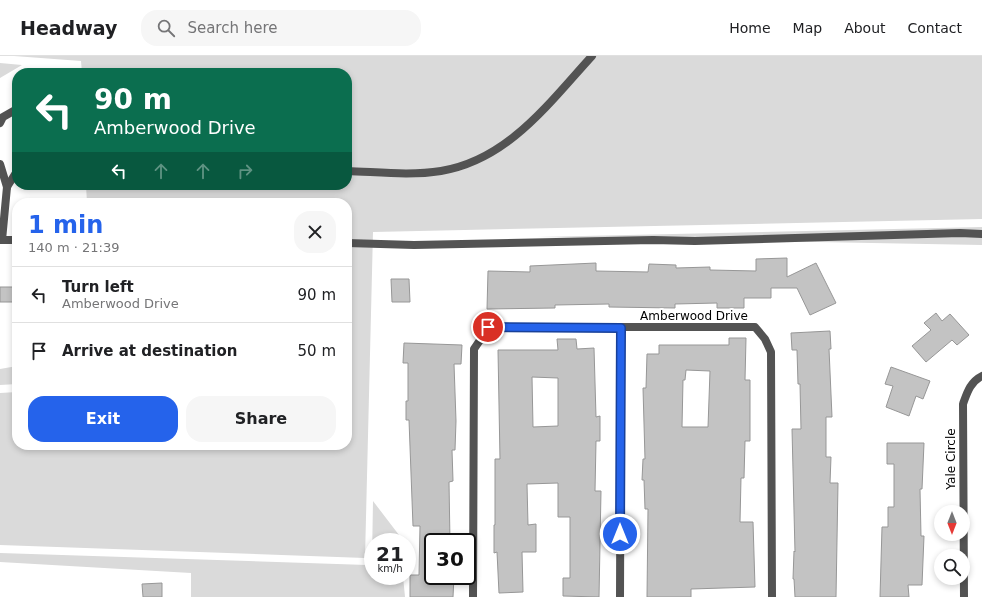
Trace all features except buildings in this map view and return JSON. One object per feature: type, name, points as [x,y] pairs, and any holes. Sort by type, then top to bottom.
[{"type":"street","points":[[352,171],[419,173],[442,171],[466,164],[488,155],[508,142],[538,116],[592,56]]},
{"type":"street","points":[[0,123],[2,117],[12,112]]},
{"type":"street","points":[[0,164],[7,187],[1,240],[12,240]]},
{"type":"street","points":[[7,187],[12,179]]},
{"type":"street","points":[[352,243],[414,245],[653,240],[695,242],[960,233],[982,234]]},
{"type":"street","name":"Amberwood Drive","points":[[473,597],[474,349],[488,327],[755,327],[765,339],[771,352],[772,597]]},
{"type":"street","points":[[620,597],[621,328]]},
{"type":"street","name":"Yale Circle","points":[[964,597],[963,404],[968,389],[977,378],[982,376]]},
{"type":"shaded area","points":[[14,56],[982,56],[982,219],[373,232],[364,558],[0,545],[0,393],[12,392],[12,450],[352,450],[352,198],[87,198],[86,190],[352,190],[352,68],[82,68],[81,61]]},
{"type":"shaded area","points":[[0,63],[22,65],[17,68],[12,68],[12,71],[0,78]]},
{"type":"shaded area","points":[[982,227],[982,245],[537,237]]},
{"type":"shaded area","points":[[12,367],[12,384],[0,385],[0,369]]},
{"type":"shaded area","points":[[373,501],[397,533],[372,533]]},
{"type":"shaded area","points":[[0,553],[364,565],[364,585],[404,585],[405,597],[191,597],[191,573],[0,562]]},
{"type":"route","points":[[488,327],[621,328],[620,534]]}]
